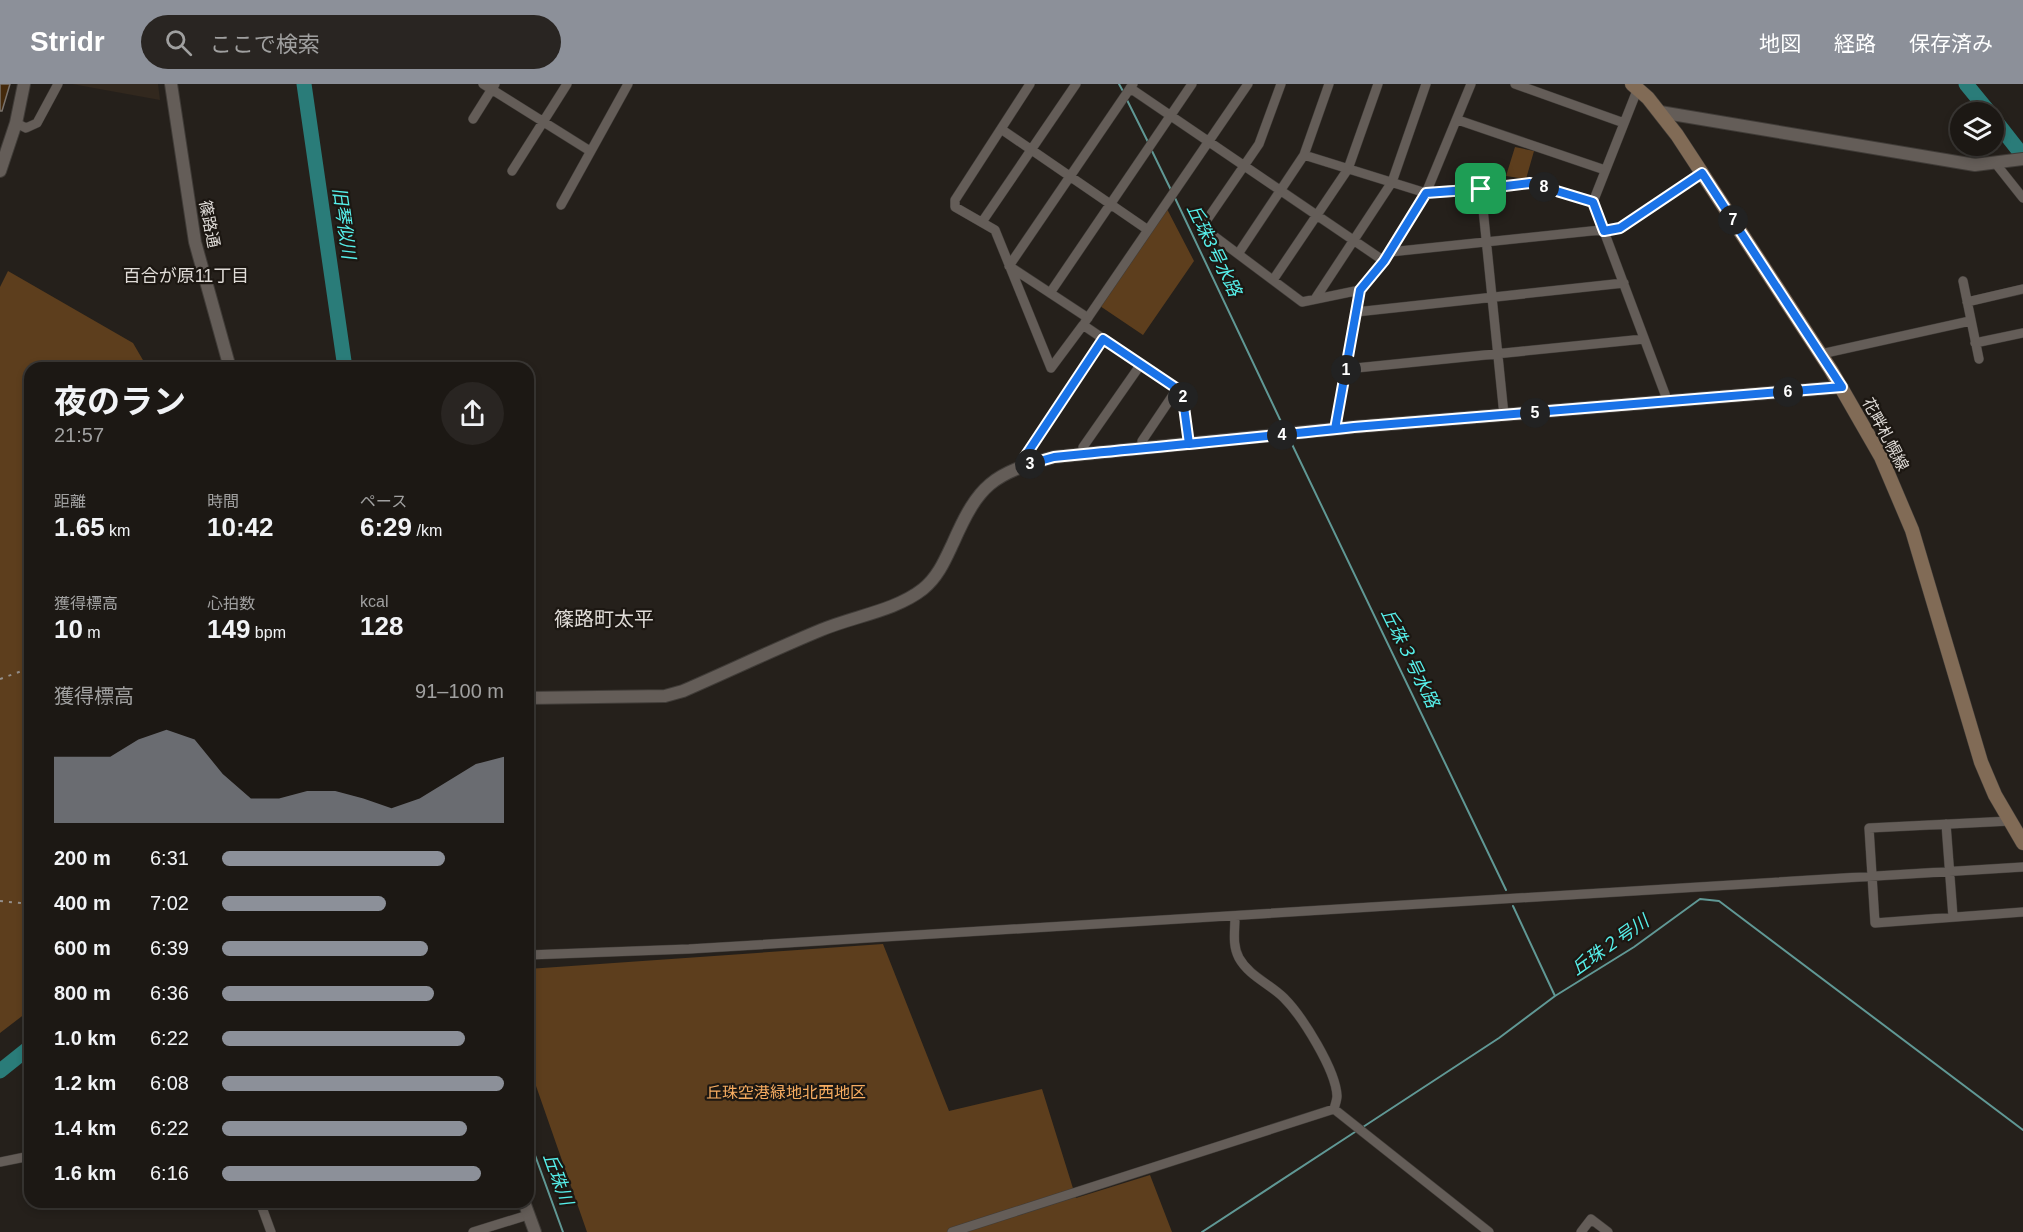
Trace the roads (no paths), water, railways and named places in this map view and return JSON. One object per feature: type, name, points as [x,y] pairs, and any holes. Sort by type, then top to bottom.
[{"type":"main road","name":"花畔札幌線","points":[[1635,86],[1660,112],[1821,354],[1842,387],[1899,496],[1981,762],[2023,843]]},
{"type":"street","points":[[0,171],[16,123],[24,84]]},
{"type":"street","points":[[16,123],[26,129],[37,123],[58,84]]},
{"type":"street","name":"篠路通","points":[[171,84],[195,242],[228,362]]},
{"type":"street","points":[[483,84],[493,87],[590,152]]},
{"type":"street","points":[[512,171],[567,84]]},
{"type":"street","points":[[561,205],[628,84]]},
{"type":"street","points":[[1030,84],[955,200],[955,207],[995,230],[1051,368],[1248,84]]},
{"type":"street","points":[[982,222],[1076,84]]},
{"type":"street","points":[[1050,293],[1192,84]]},
{"type":"street","points":[[1281,84],[1259,144],[1202,227],[1302,302],[1360,290]]},
{"type":"street","points":[[1238,254],[1304,155],[1329,84]]},
{"type":"street","points":[[1272,280],[1318,216],[1348,168],[1378,84]]},
{"type":"street","points":[[1315,299],[1392,183],[1426,84]]},
{"type":"street","points":[[1335,429],[1360,290],[1384,261],[1426,193],[1471,84]]},
{"type":"street","points":[[1515,84],[1624,123]]},
{"type":"street","points":[[1635,86],[1624,123],[1593,202],[1668,402]]},
{"type":"street","points":[[473,119],[493,87]]},
{"type":"street","points":[[1009,266],[1129,91],[1170,116],[1384,261]]},
{"type":"street","points":[[1660,112],[1976,165],[2023,159]]},
{"type":"street","points":[[1458,120],[1605,170]]},
{"type":"street","points":[[1001,129],[1148,230]]},
{"type":"street","points":[[1304,155],[1426,193],[1530,183],[1593,202]]},
{"type":"street","points":[[1999,163],[2023,198]]},
{"type":"street","points":[[1390,252],[1620,228],[1702,173]]},
{"type":"street","points":[[1481,189],[1504,415]]},
{"type":"street","points":[[1009,266],[1050,293],[1103,339],[1182,392],[1189,444]]},
{"type":"street","points":[[1963,281],[1978,359]]},
{"type":"street","points":[[1356,312],[1624,283]]},
{"type":"street","points":[[1967,302],[2023,288]]},
{"type":"street","points":[[1821,354],[1970,321]]},
{"type":"street","points":[[1975,344],[2023,333]]},
{"type":"street","points":[[1026,465],[1024,458],[1103,339]]},
{"type":"street","points":[[1346,369],[1644,339]]},
{"type":"street","points":[[1084,454],[1083,447],[1141,364]]},
{"type":"street","points":[[534,698],[665,696],[683,691],[823,629],[902,601],[923,589],[941,569],[976,497],[992,481],[1026,465],[1054,457],[1335,429],[1842,387]]},
{"type":"street","points":[[1143,448],[1142,441],[1177,389]]},
{"type":"street","points":[[2010,821],[1869,828],[1875,923],[2023,912]]},
{"type":"street","points":[[1946,824],[1953,917]]},
{"type":"street","points":[[534,955],[632,953],[1235,917],[1872,874],[2023,867]]},
{"type":"street","points":[[1235,917],[1234,946],[1240,960],[1256,977],[1284,998],[1301,1021],[1332,1077],[1337,1097],[1334,1109]]},
{"type":"street","points":[[1334,1109],[1489,1232]]},
{"type":"street","points":[[952,1232],[1334,1109]]},
{"type":"street","points":[[0,1162],[24,1157]]},
{"type":"street","points":[[262,1208],[271,1232]]},
{"type":"street","points":[[526,1208],[535,1232]]},
{"type":"street","points":[[473,1232],[528,1215]]},
{"type":"street","points":[[1581,1232],[1591,1219],[1608,1232]]},
{"type":"waterway","name":"旧琴似川","points":[[304,84],[344,362]]},
{"type":"waterway","name":"丘珠3号水路","points":[[1119,84],[1124,93]]},
{"type":"waterway","points":[[1966,84],[1981,102]]},
{"type":"waterway","name":"丘珠3号水路","points":[[1126,98],[1149,144]]},
{"type":"waterway","points":[[2004,132],[2023,156]]},
{"type":"waterway","name":"丘珠3号水路","points":[[1151,149],[1171,190]]},
{"type":"waterway","name":"丘珠3号水路","points":[[1175,198],[1284,428]]},
{"type":"waterway","name":"丘珠３号水路","points":[[1289,438],[1506,890]]},
{"type":"waterway","name":"丘珠２号川","points":[[1363,1127],[1499,1038],[1555,996],[1634,947],[1700,899],[1719,901],[2023,1130]]},
{"type":"waterway","name":"丘珠３号水路","points":[[1513,906],[1555,996]]},
{"type":"waterway","name":"旧琴似川","points":[[0,1071],[24,1052]]},
{"type":"waterway","name":"丘珠２号川","points":[[1202,1232],[1358,1130]]},
{"type":"waterway","name":"丘珠川","points":[[534,1152],[563,1232]]},
{"type":"railway","points":[[0,679],[24,670]]},
{"type":"railway","points":[[0,901],[24,903]]},
{"type":"district","name":"百合が原11丁目","points":[[186,276]]},
{"type":"district","name":"篠路町太平","points":[[604,619]]},
{"type":"park label","name":"丘珠空港緑地北西地区","points":[[786,1092]]}]
